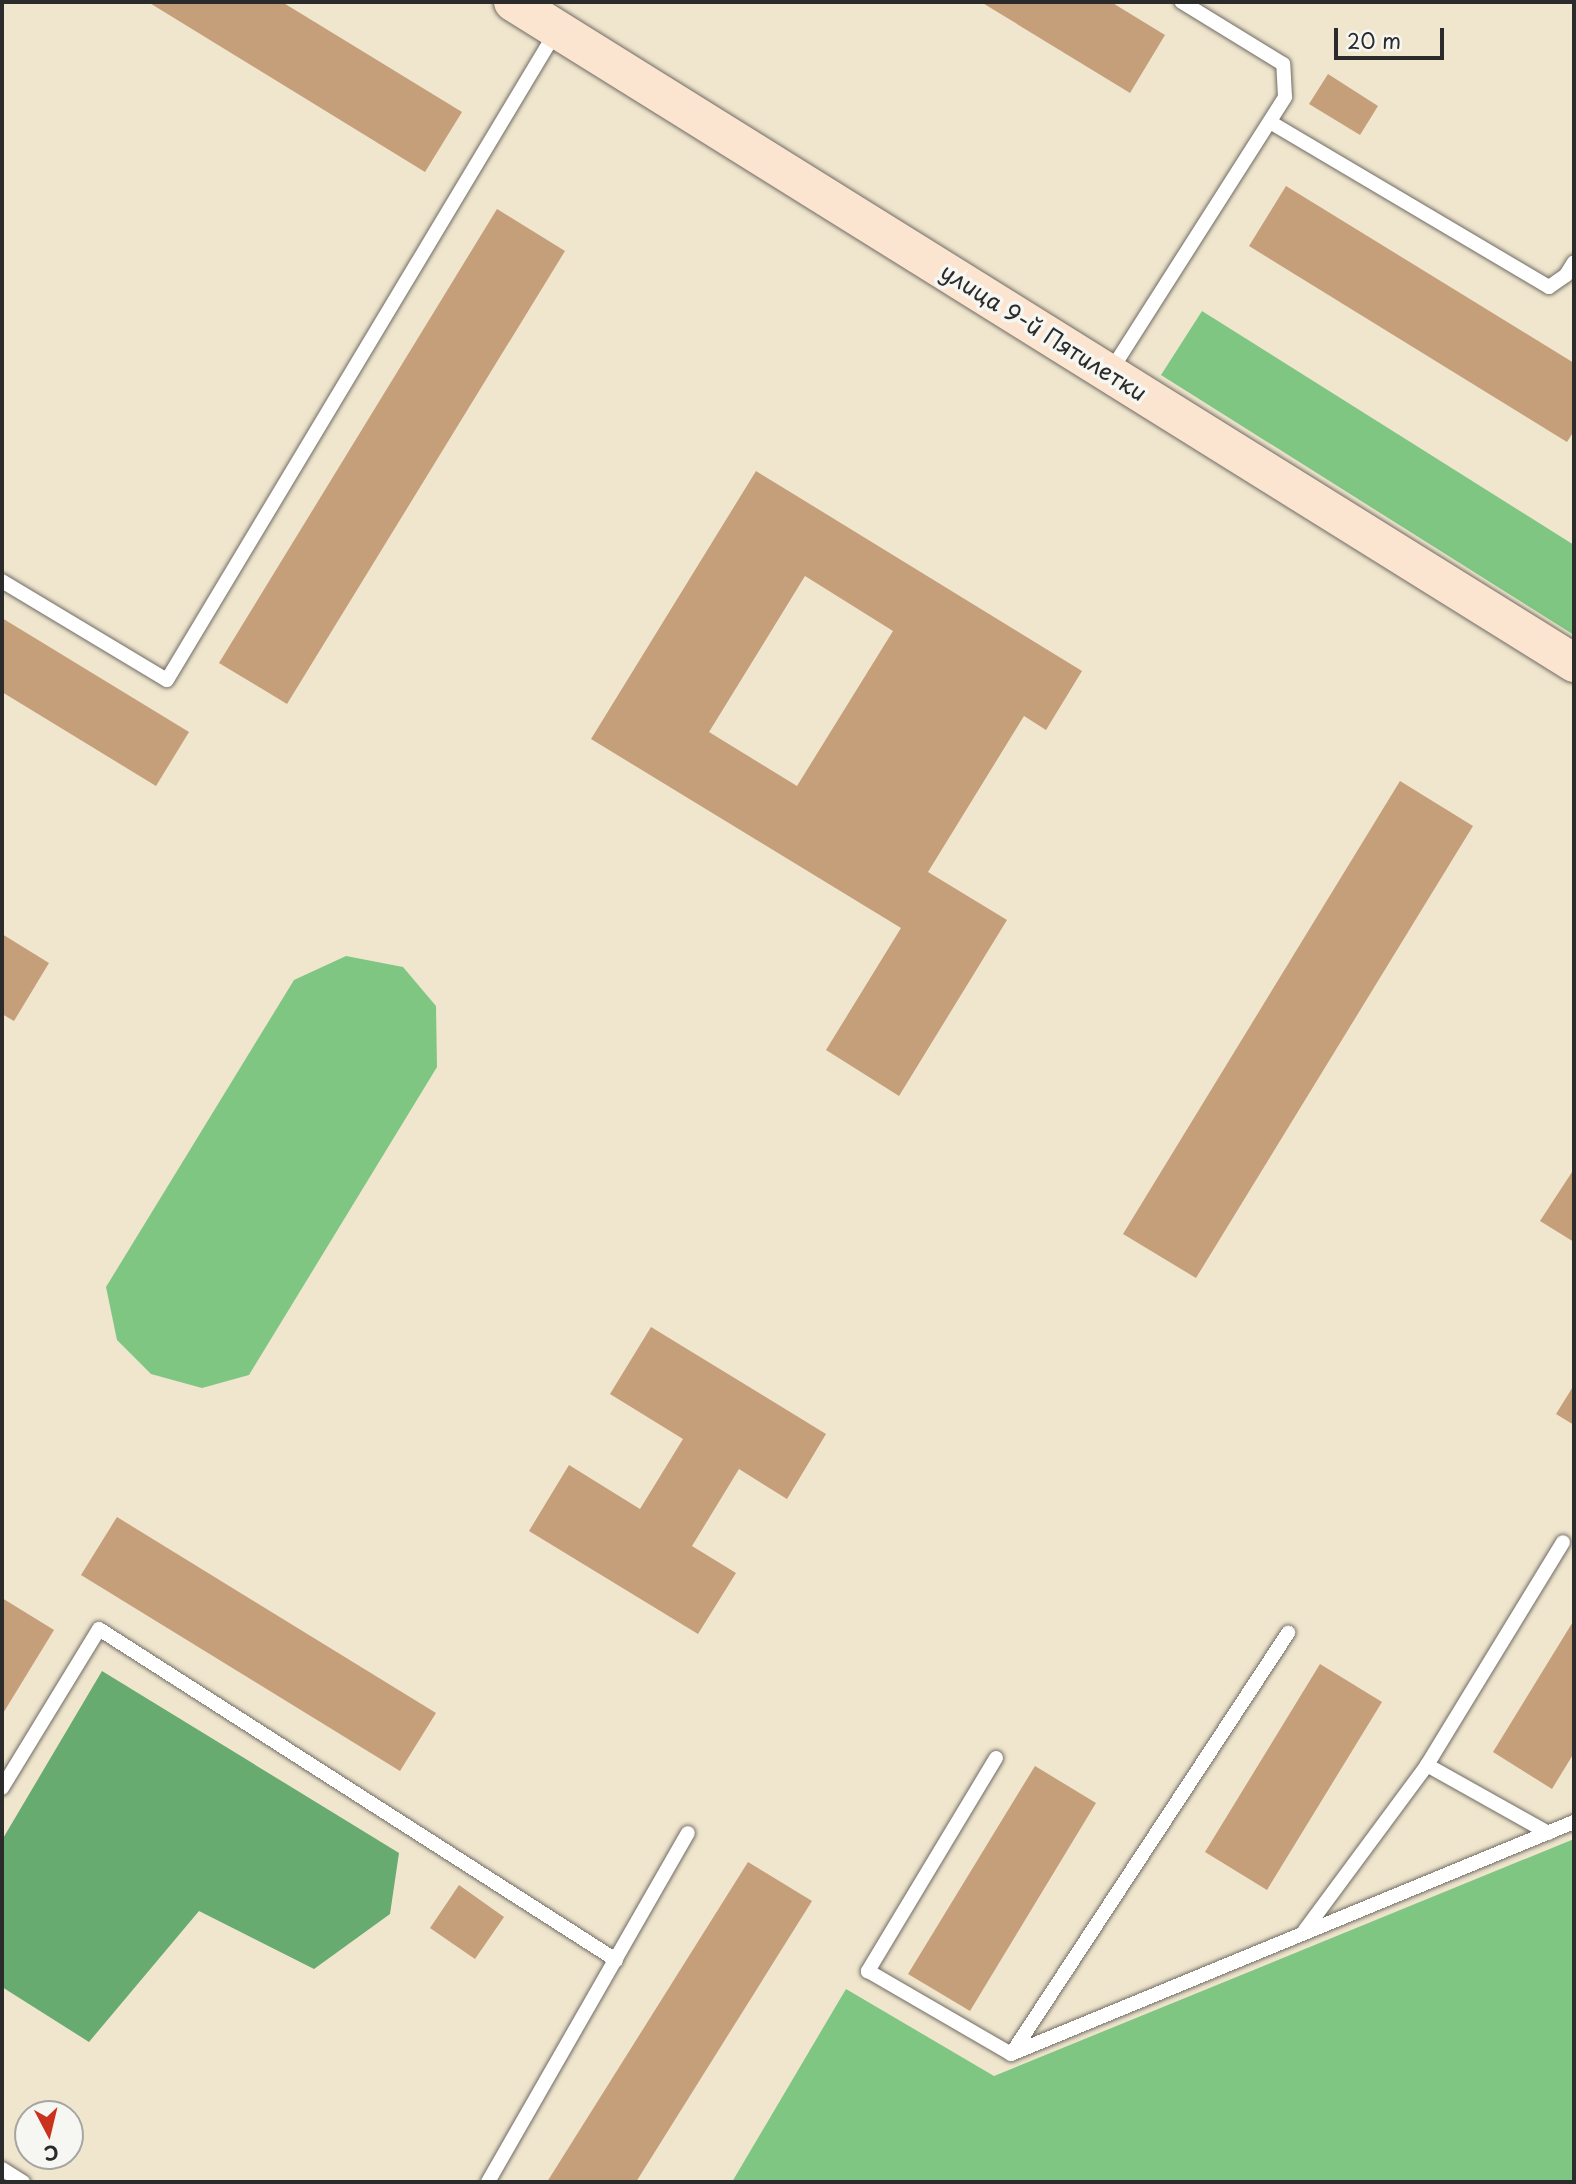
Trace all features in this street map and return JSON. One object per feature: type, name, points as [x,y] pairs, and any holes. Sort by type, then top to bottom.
[{"type":"street","name":"улица 9-й Пятилетки","points":[[513,2],[1574,663]]},
{"type":"lane","points":[[1109,373],[1285,97],[1283,64],[1182,2]]},
{"type":"lane","points":[[2,581],[167,680],[557,29]]},
{"type":"lane","points":[[1270,122],[1536,281],[1549,286],[1566,275],[1574,262]]},
{"type":"lane","points":[[1304,1931],[1427,1765],[1563,1542]]},
{"type":"lane","points":[[2,1788],[99,1629],[616,1960]]},
{"type":"lane","points":[[1011,2054],[1288,1633]]},
{"type":"lane","points":[[996,1758],[868,1971],[1011,2054]]},
{"type":"lane","points":[[1427,1765],[1548,1833]]},
{"type":"lane","points":[[1011,2054],[1574,1822]]},
{"type":"lane","points":[[488,2182],[688,1833]]},
{"type":"lane","points":[[2,2169],[23,2182]]},
{"type":"green space","points":[[1202,311],[1574,545],[1574,635],[1161,375]]},
{"type":"green space","points":[[346,956],[403,967],[436,1006],[437,1067],[249,1375],[202,1388],[151,1374],[117,1340],[106,1287],[294,980]]},
{"type":"green space","points":[[102,1671],[399,1853],[390,1914],[314,1969],[199,1911],[89,2042],[2,1987],[2,1840]]},
{"type":"green space","points":[[1574,1839],[1574,2182],[732,2182],[846,1989],[994,2076]]},
{"type":"building","points":[[148,2],[282,2],[462,112],[425,172]]},
{"type":"building","points":[[981,2],[1111,2],[1165,35],[1130,93]]},
{"type":"building","points":[[1328,74],[1378,106],[1360,135],[1309,104]]},
{"type":"building","points":[[1286,186],[1574,363],[1574,431],[1567,442],[1249,246]]},
{"type":"building","points":[[497,209],[565,251],[287,704],[219,663]]},
{"type":"building","points":[[756,471],[1082,671],[1046,730],[1024,716],[928,872],[1007,920],[899,1096],[826,1050],[901,928],[591,739]],"holes":[[[805,576],[893,631],[797,786],[709,732]]]},
{"type":"building","points":[[2,618],[189,732],[156,786],[2,692]]},
{"type":"building","points":[[1400,781],[1473,826],[1196,1278],[1123,1234]]},
{"type":"building","points":[[2,934],[49,963],[14,1021],[2,1014]]},
{"type":"building","points":[[1574,1169],[1574,1242],[1540,1221]]},
{"type":"building","points":[[651,1327],[826,1434],[787,1499],[739,1469],[692,1546],[736,1573],[698,1634],[529,1531],[569,1465],[640,1509],[683,1439],[610,1394]]},
{"type":"building","points":[[1574,1385],[1574,1425],[1556,1414]]},
{"type":"building","points":[[117,1517],[436,1713],[400,1771],[81,1575]]},
{"type":"building","points":[[2,1598],[54,1630],[2,1715]]},
{"type":"building","points":[[1574,1620],[1574,1753],[1552,1789],[1493,1752]]},
{"type":"building","points":[[1320,1664],[1382,1702],[1267,1890],[1205,1852]]},
{"type":"building","points":[[1035,1766],[1096,1803],[970,2011],[908,1974]]},
{"type":"building","points":[[748,1862],[812,1901],[636,2182],[547,2182]]},
{"type":"building","points":[[459,1885],[504,1917],[475,1959],[430,1928]]}]
